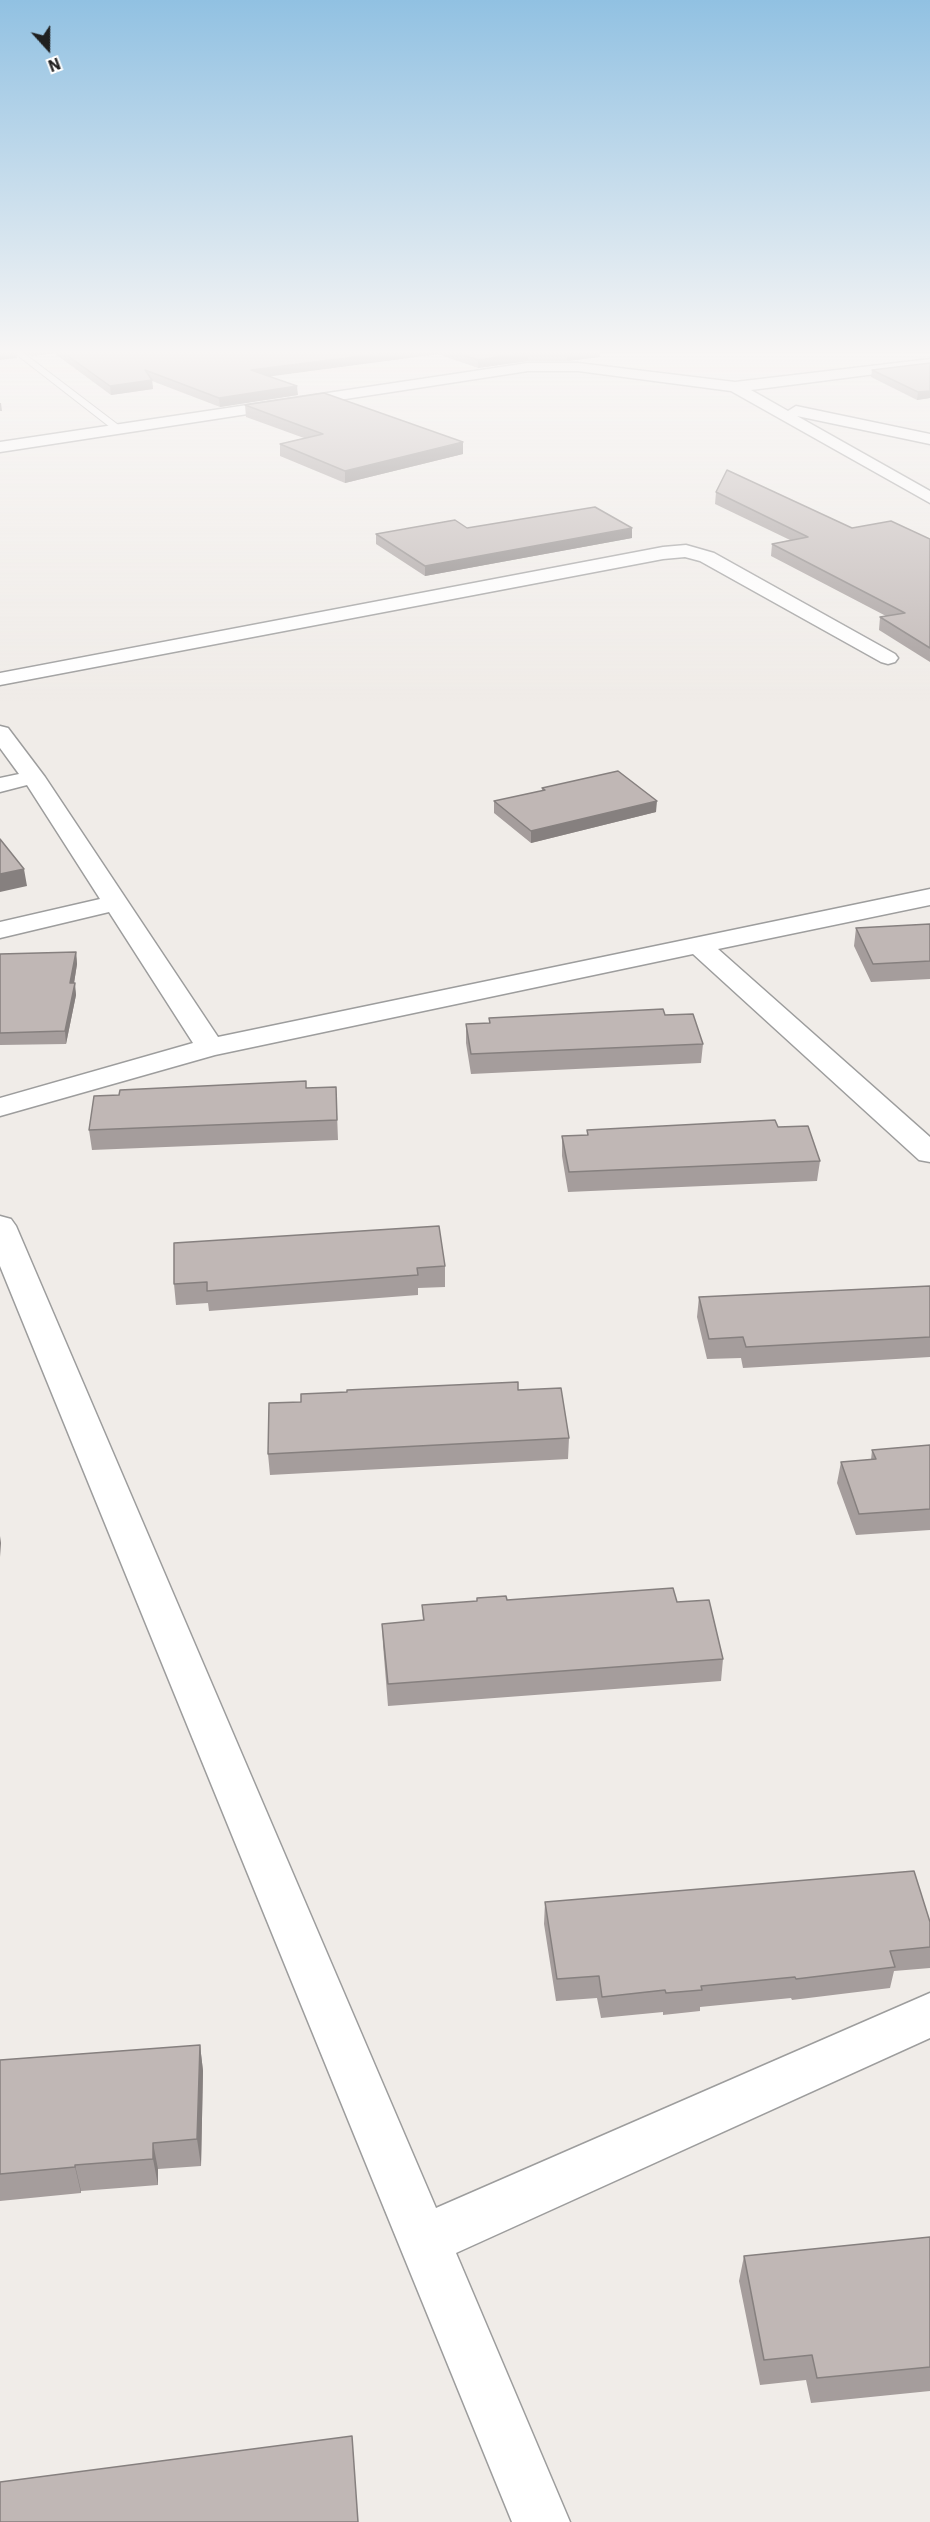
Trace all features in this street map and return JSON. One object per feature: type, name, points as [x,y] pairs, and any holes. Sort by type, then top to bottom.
[{"type":"street","points":[[879,469],[930,498]]},
{"type":"street","points":[[0,679],[663,553],[686,551],[707,557],[888,658]]},
{"type":"street","points":[[0,733],[33,777],[210,1047]]},
{"type":"street","points":[[0,784],[33,777]]},
{"type":"street","points":[[0,1107],[210,1047],[930,897]]},
{"type":"street","points":[[0,930],[114,903]]},
{"type":"street","points":[[699,946],[930,1153]]},
{"type":"street","points":[[0,1226],[540,2522]]},
{"type":"street","points":[[423,2241],[930,2015]]},
{"type":"building","points":[[727,470],[852,528],[891,521],[930,539],[930,648],[880,617],[905,613],[772,544],[808,537],[716,492]]},
{"type":"building","points":[[595,507],[632,528],[425,566],[376,534],[455,520],[467,528]]},
{"type":"building","points":[[618,771],[657,801],[531,831],[494,801],[545,790],[542,788]]},
{"type":"building","points":[[0,839],[24,869],[0,874]]},
{"type":"building","points":[[930,924],[930,961],[873,964],[856,928]]},
{"type":"building","points":[[76,952],[70,983],[75,983],[65,1031],[0,1033],[0,954]]},
{"type":"building","points":[[663,1009],[665,1015],[693,1014],[703,1044],[471,1054],[466,1024],[490,1023],[489,1018]]},
{"type":"building","points":[[306,1081],[306,1088],[336,1087],[337,1120],[89,1130],[94,1096],[119,1095],[120,1090]]},
{"type":"building","points":[[775,1120],[778,1127],[808,1126],[820,1161],[569,1172],[562,1136],[588,1135],[587,1130]]},
{"type":"building","points":[[439,1226],[445,1266],[417,1268],[418,1275],[207,1291],[207,1282],[174,1284],[174,1243]]},
{"type":"building","points":[[930,1286],[930,1337],[746,1347],[743,1337],[709,1339],[699,1297]]},
{"type":"building","points":[[518,1382],[518,1390],[561,1388],[569,1438],[268,1454],[269,1403],[301,1402],[301,1394],[347,1392],[347,1390]]},
{"type":"building","points":[[930,1445],[930,1509],[859,1514],[841,1462],[876,1459],[872,1450]]},
{"type":"building","points":[[673,1588],[677,1602],[709,1600],[723,1659],[388,1684],[382,1624],[424,1620],[422,1605],[477,1601],[477,1598],[506,1596],[507,1600]]},
{"type":"building","points":[[914,1871],[930,1922],[930,1947],[890,1951],[895,1967],[796,1979],[795,1977],[701,1986],[702,1990],[666,1993],[665,1990],[602,1997],[599,1976],[557,1979],[545,1902]]},
{"type":"building","points":[[200,2045],[197,2139],[153,2143],[153,2159],[0,2174],[0,2060]]},
{"type":"building","points":[[930,2237],[930,2367],[817,2378],[812,2355],[764,2360],[744,2256]]},
{"type":"building","points":[[352,2436],[358,2522],[0,2522],[0,2482]]}]
